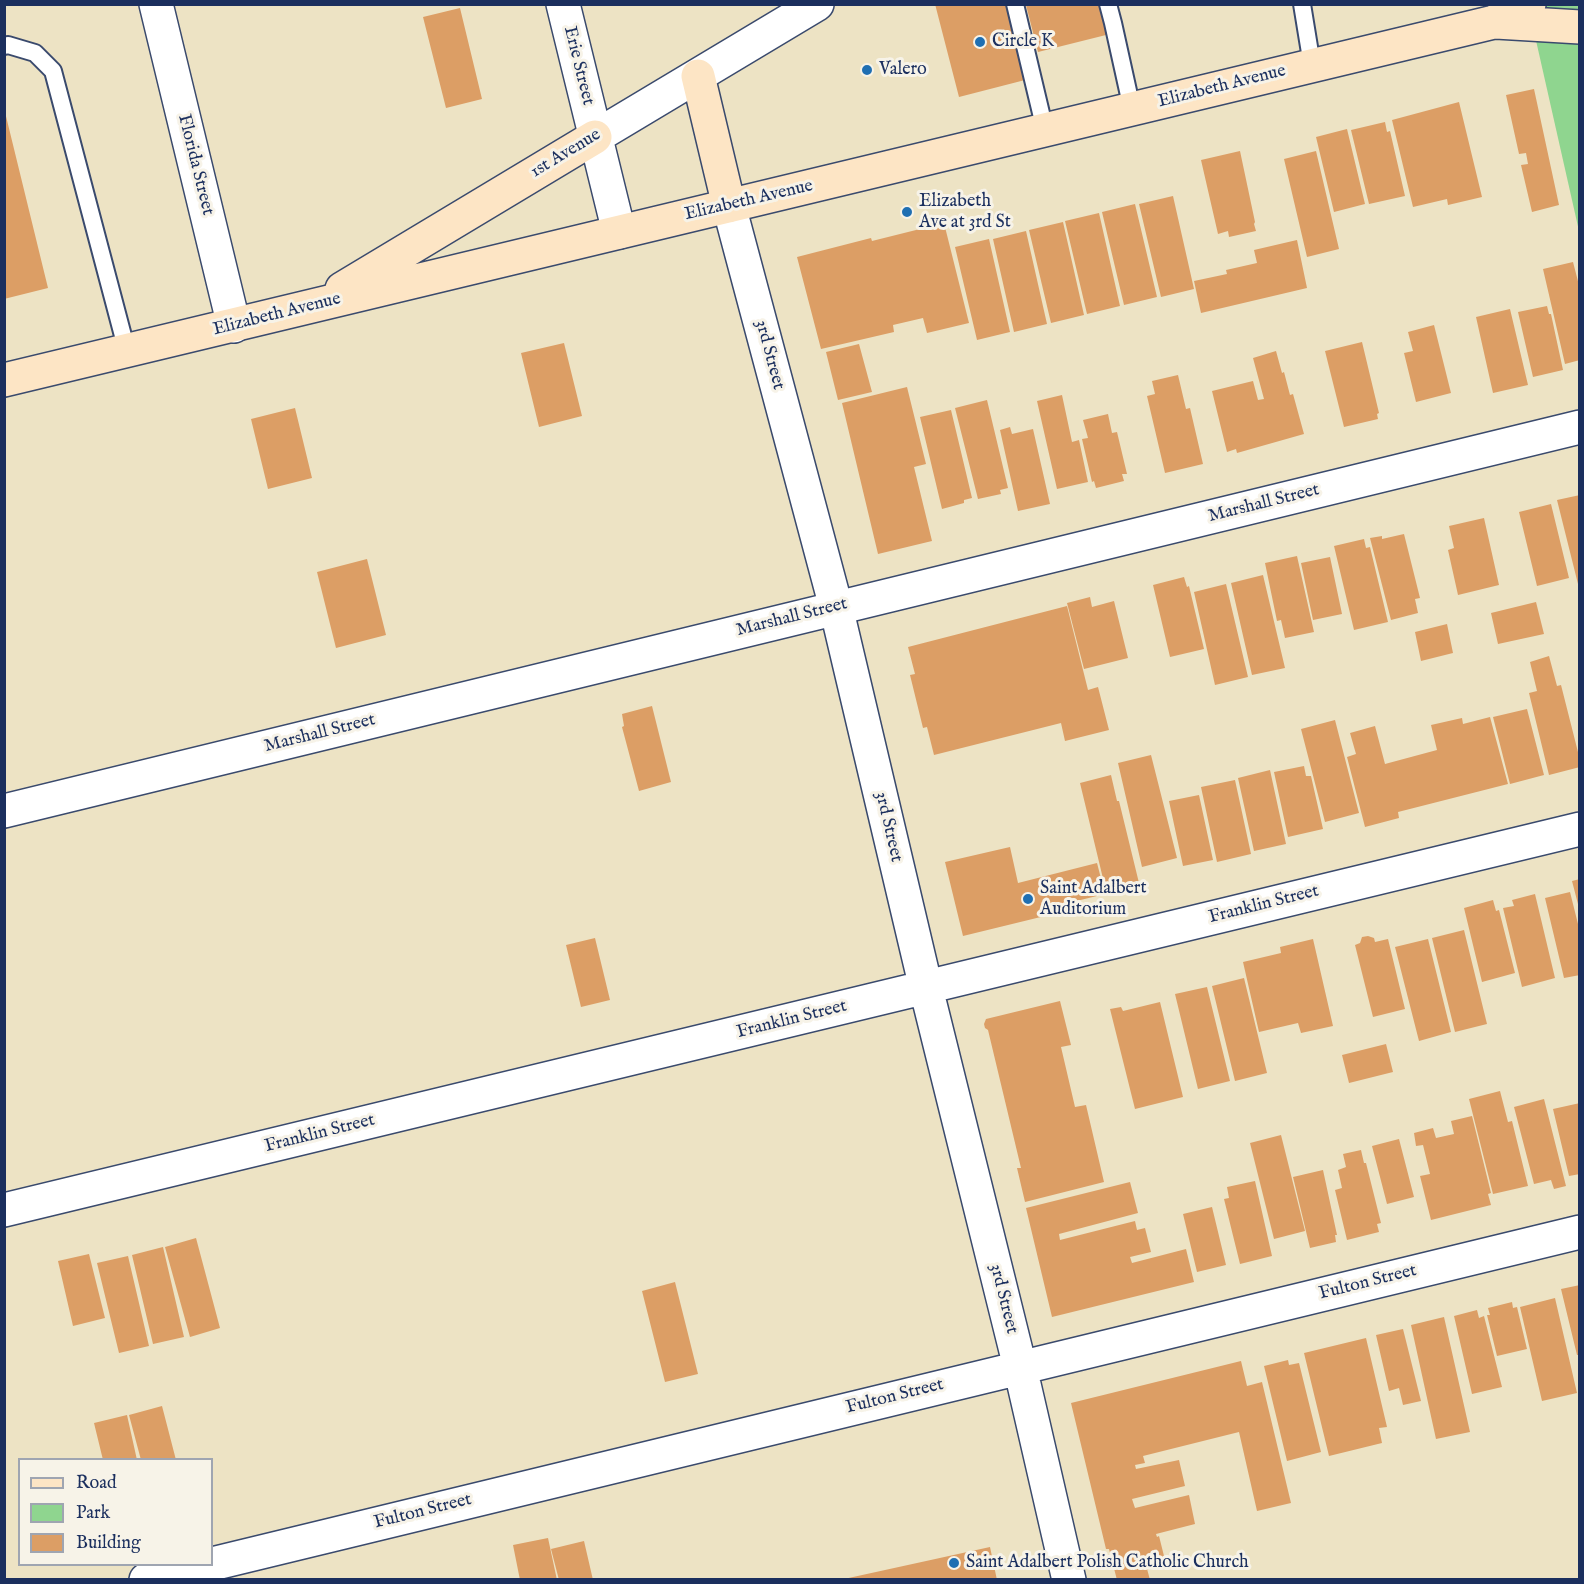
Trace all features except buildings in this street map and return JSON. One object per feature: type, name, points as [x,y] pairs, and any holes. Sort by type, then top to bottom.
[{"type":"street","name":"Florida Street","points":[[156,4],[234,326]]},
{"type":"street","name":"Erie Street","points":[[563,4],[619,232]]},
{"type":"street","name":"1st Avenue","points":[[315,306],[817,4]]},
{"type":"street","name":"Elizabeth Avenue","points":[[4,380],[1312,65],[1529,4]]},
{"type":"street","name":"Elizabeth Avenue","points":[[1492,13],[1580,27]]},
{"type":"street","name":"3rd Street","points":[[698,76],[729,206],[836,607],[926,988],[1020,1367],[1069,1580]]},
{"type":"street","name":"Marshall Street","points":[[4,811],[1580,427]]},
{"type":"street","name":"Franklin Street","points":[[4,1210],[1580,829]]},
{"type":"street","name":"Fulton Street","points":[[213,1563],[1580,1232]]},
{"type":"street","name":"Fulton Street","points":[[146,1580],[202,1566]]},
{"type":"lane","points":[[1015,4],[1045,130]]},
{"type":"lane","points":[[1108,4],[1132,109]]},
{"type":"lane","points":[[1302,4],[1312,65]]},
{"type":"lane","points":[[4,46],[8,45],[35,53],[53,71],[128,351]]},
{"type":"green space","points":[[1528,5],[1579,5],[1579,231]]},
{"type":"place","name":"Circle K","points":[[980,42]]},
{"type":"place","name":"Valero","points":[[867,70]]},
{"type":"place","name":"Elizabeth Ave at 3rd St","points":[[907,212]]},
{"type":"place","name":"Saint Adalbert Auditorium","points":[[1028,899]]},
{"type":"place","name":"Saint Adalbert Polish Catholic Church","points":[[954,1563]]}]
